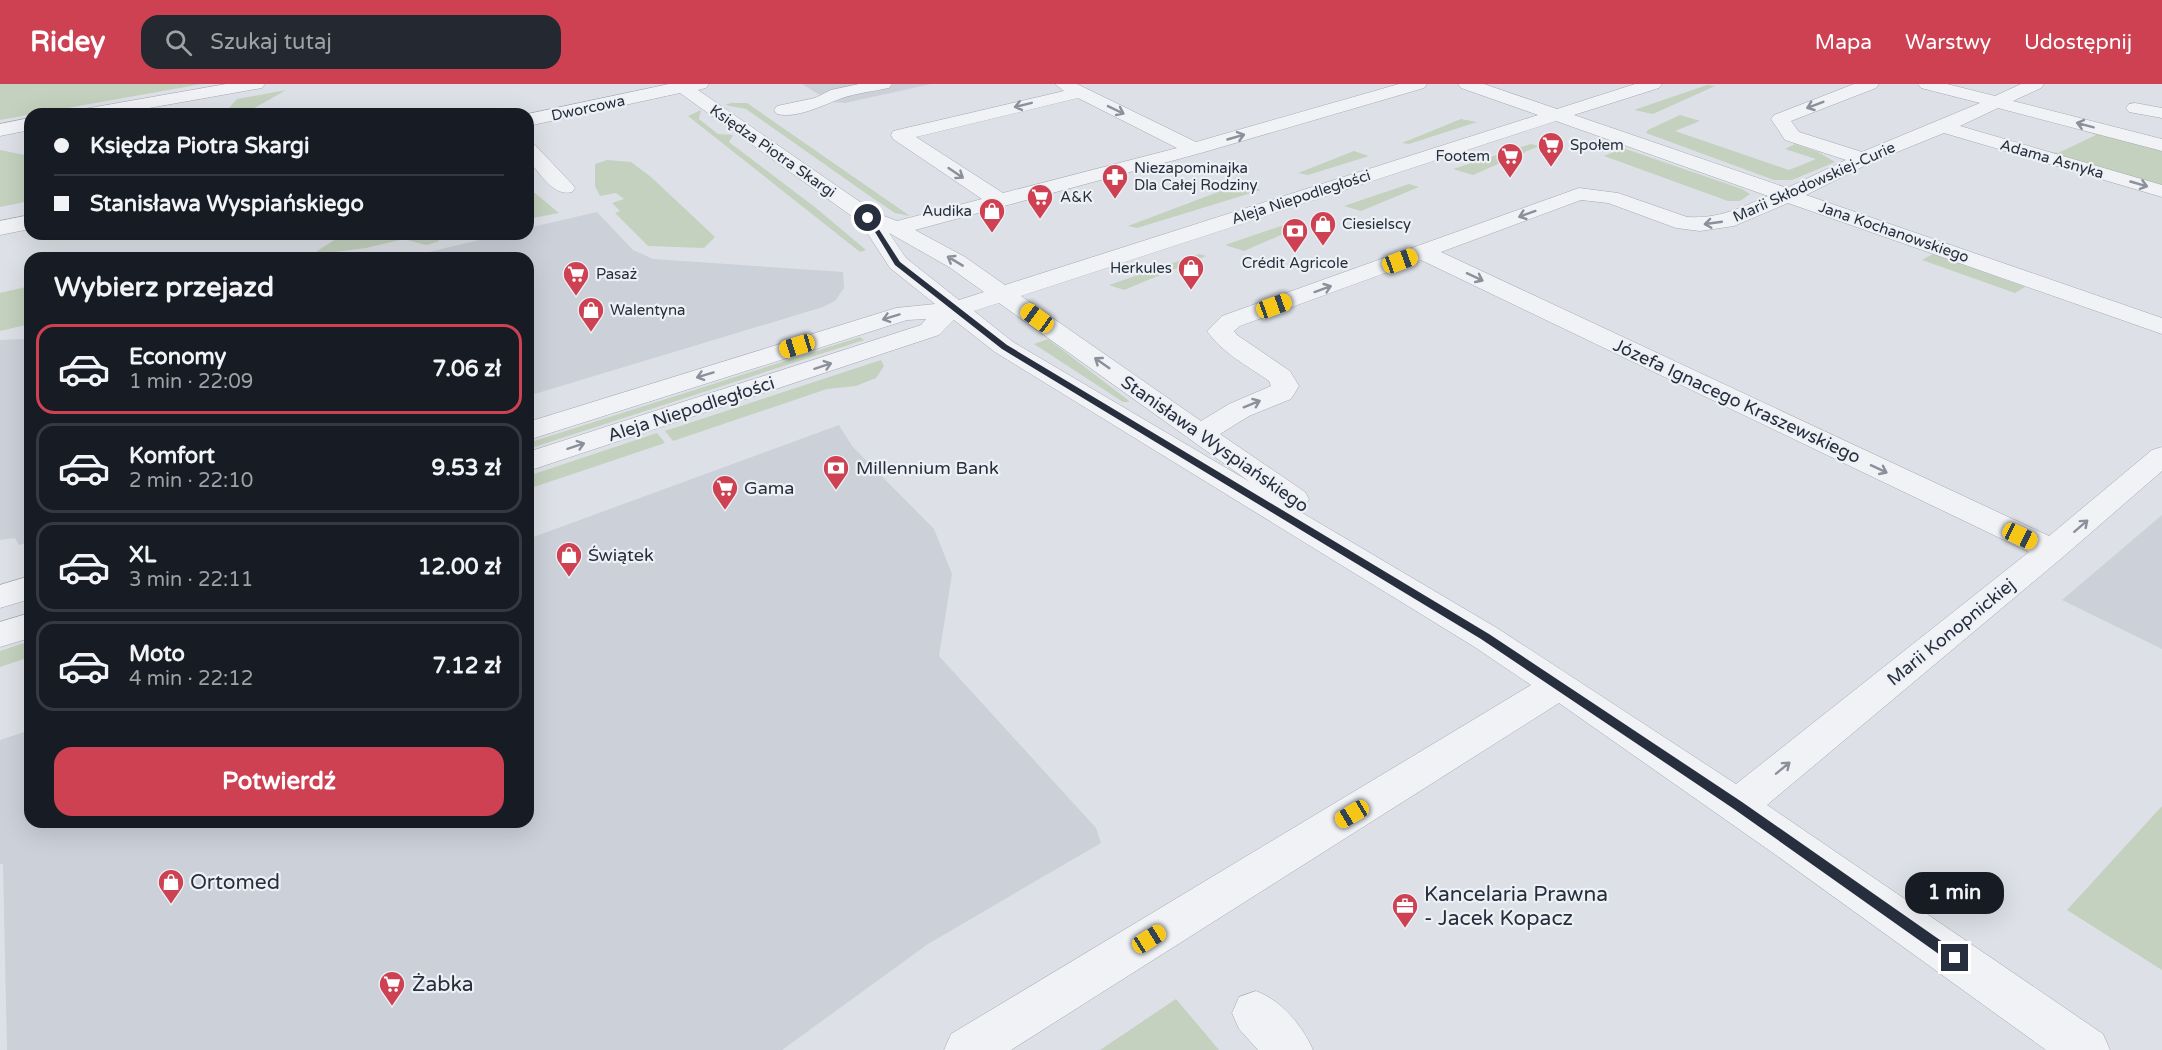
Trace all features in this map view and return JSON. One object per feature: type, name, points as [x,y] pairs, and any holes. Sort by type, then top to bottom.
[{"type":"street","points":[[118,108],[256,84]]},
{"type":"street","points":[[783,110],[820,102],[837,94],[883,84]]},
{"type":"street","points":[[896,228],[1194,149],[1418,84]]},
{"type":"street","name":"Jana Kochanowskiego","points":[[1467,84],[2162,326]]},
{"type":"street","name":"Aleja Niepodległości","points":[[534,429],[905,313],[952,310],[1004,294],[1653,84]]},
{"type":"street","points":[[1863,159],[1792,136],[1780,119],[1869,84]]},
{"type":"street","points":[[1927,84],[2162,145]]},
{"type":"street","name":"Marii Skłodowskiej-Curie","points":[[1202,433],[1239,410],[1281,393],[1285,386],[1281,377],[1228,340],[1220,331],[1231,321],[1579,194],[1611,197],[1670,219],[1700,224],[1726,221],[1810,186],[1863,159],[1942,127],[2034,84]]},
{"type":"street","name":"Dworcowa","points":[[534,119],[687,85]]},
{"type":"street","name":"Księdza Piotra Skargi","points":[[687,85],[868,218],[896,228],[957,262],[1004,294]]},
{"type":"street","points":[[1351,87],[1376,97]]},
{"type":"street","points":[[1000,201],[900,135],[1072,88],[1194,149]]},
{"type":"street","points":[[2135,108],[2162,114]]},
{"type":"street","points":[[0,130],[24,125]]},
{"type":"street","name":"Adama Asnyka","points":[[1942,127],[2162,191]]},
{"type":"street","points":[[534,154],[565,188]]},
{"type":"street","name":"Księdza Piotra Skargi","points":[[868,218],[898,263],[952,310]]},
{"type":"street","points":[[0,228],[24,223]]},
{"type":"street","name":"Józefa Ignacego Kraszewskiego","points":[[1423,252],[2052,550]]},
{"type":"street","name":"Stanisława Wyspiańskiego","points":[[1004,294],[1485,637]]},
{"type":"street","name":"Aleja Niepodległości","points":[[534,460],[930,330],[952,310]]},
{"type":"street","name":"Stanisława Wyspiańskiego","points":[[952,310],[1004,347],[1485,637],[1738,806],[2086,1050]]},
{"type":"street","name":"Marii Konopnickiej","points":[[1738,806],[2052,550],[2162,456]]},
{"type":"street","points":[[0,597],[24,589]]},
{"type":"street","points":[[0,634],[24,627]]},
{"type":"street","points":[[968,1050],[1560,686]]},
{"type":"street","points":[[1256,1013],[1289,1050]]},
{"type":"shaded area","points":[[802,84],[931,84],[845,103],[831,102]]},
{"type":"shaded area","points":[[597,212],[633,250],[653,259],[843,272],[844,288],[835,301],[823,307],[534,394],[534,252],[429,252],[479,240],[534,240],[534,227]]},
{"type":"shaded area","points":[[24,339],[24,544],[19,545],[15,538],[0,540],[0,340]]},
{"type":"shaded area","points":[[839,425],[852,446],[934,529],[952,574],[939,656],[1096,828],[1101,843],[928,944],[782,1050],[7,1050],[3,864],[0,864],[0,740],[24,732],[24,828],[534,828],[534,537]]},
{"type":"shaded area","points":[[2162,515],[2162,649],[2062,600]]},
{"type":"green space","points":[[0,84],[202,84],[67,108],[24,108],[24,116],[0,120]]},
{"type":"green space","points":[[1707,85],[1715,86],[1653,114],[1634,110]]},
{"type":"green space","points":[[286,90],[254,108],[229,108],[237,99]]},
{"type":"green space","points":[[747,103],[910,216],[895,213],[746,109],[725,105]]},
{"type":"green space","points":[[701,110],[699,119],[718,134],[733,135],[729,142],[816,208],[866,250],[860,252],[688,116]]},
{"type":"green space","points":[[1680,115],[1700,121],[1675,131],[1789,170],[1816,159],[1785,149],[1795,144],[1818,152],[1835,162],[1792,180],[1774,180],[1646,133]]},
{"type":"green space","points":[[1461,119],[1477,122],[1409,144],[1402,143]]},
{"type":"green space","points":[[2077,128],[2162,147],[2162,188],[2033,149],[2058,153],[2096,135]]},
{"type":"green space","points":[[1531,144],[1539,146],[1473,175],[1453,169]]},
{"type":"green space","points":[[1623,148],[1742,189],[1750,194],[1740,201],[1728,201],[1604,156]]},
{"type":"green space","points":[[0,150],[24,155],[24,202],[0,207]]},
{"type":"green space","points":[[1354,151],[1369,156],[1308,175],[1298,173]]},
{"type":"green space","points":[[607,160],[631,162],[651,177],[715,237],[704,248],[648,246],[615,213],[620,211],[612,203],[624,199],[616,193],[600,196],[595,186],[595,164]]},
{"type":"green space","points":[[1242,183],[1261,190],[1137,228],[1128,226]]},
{"type":"green space","points":[[1409,184],[1419,187],[1361,211],[1344,206]]},
{"type":"green space","points":[[535,193],[559,213],[534,218]]},
{"type":"green space","points":[[1293,222],[1304,225],[1244,251],[1225,245]]},
{"type":"green space","points":[[334,240],[400,240],[366,248],[335,252],[317,251]]},
{"type":"green space","points":[[408,240],[439,240],[426,245]]},
{"type":"green space","points":[[1199,254],[1206,256],[1124,290],[1109,285]]},
{"type":"green space","points":[[1933,254],[2025,287],[2015,293],[1922,260]]},
{"type":"green space","points":[[24,287],[24,325],[0,331],[0,293]]},
{"type":"green space","points":[[860,337],[864,340],[534,447],[534,441]]},
{"type":"green space","points":[[1048,339],[1129,402],[1123,402],[1034,344]]},
{"type":"green space","points":[[881,360],[884,366],[876,378],[856,386],[827,389],[673,441],[665,431]]},
{"type":"green space","points":[[657,433],[665,443],[534,487],[534,474]]},
{"type":"green space","points":[[24,643],[24,659],[0,667],[0,651]]},
{"type":"green space","points":[[2162,806],[2162,970],[2067,910]]},
{"type":"green space","points":[[1176,999],[1219,1050],[1100,1050]]},
{"type":"place","name":"Społem","points":[[1551,168]]},
{"type":"place","name":"Footem","points":[[1510,179]]},
{"type":"place","name":"Niezapominajka Dla Całej Rodziny","points":[[1115,200]]},
{"type":"place","name":"A&K","points":[[1040,220]]},
{"type":"place","name":"Audika","points":[[992,234]]},
{"type":"place","name":"Ciesielscy","points":[[1323,247]]},
{"type":"place","name":"Crédit Agricole","points":[[1295,254]]},
{"type":"place","name":"Herkules","points":[[1191,291]]},
{"type":"place","name":"Pasaż","points":[[576,297]]},
{"type":"place","name":"Walentyna","points":[[591,333]]},
{"type":"place","name":"Millennium Bank","points":[[836,491]]},
{"type":"place","name":"Gama","points":[[725,511]]},
{"type":"place","name":"Świątek","points":[[569,578]]},
{"type":"place","name":"Ortomed","points":[[171,905]]},
{"type":"place","name":"Kancelaria Prawna - Jacek Kopacz","points":[[1405,929]]},
{"type":"place","name":"Żabka","points":[[392,1007]]},
{"type":"route","points":[[868,218],[898,263],[1004,347],[1485,637],[1738,806],[1955,958]]}]
